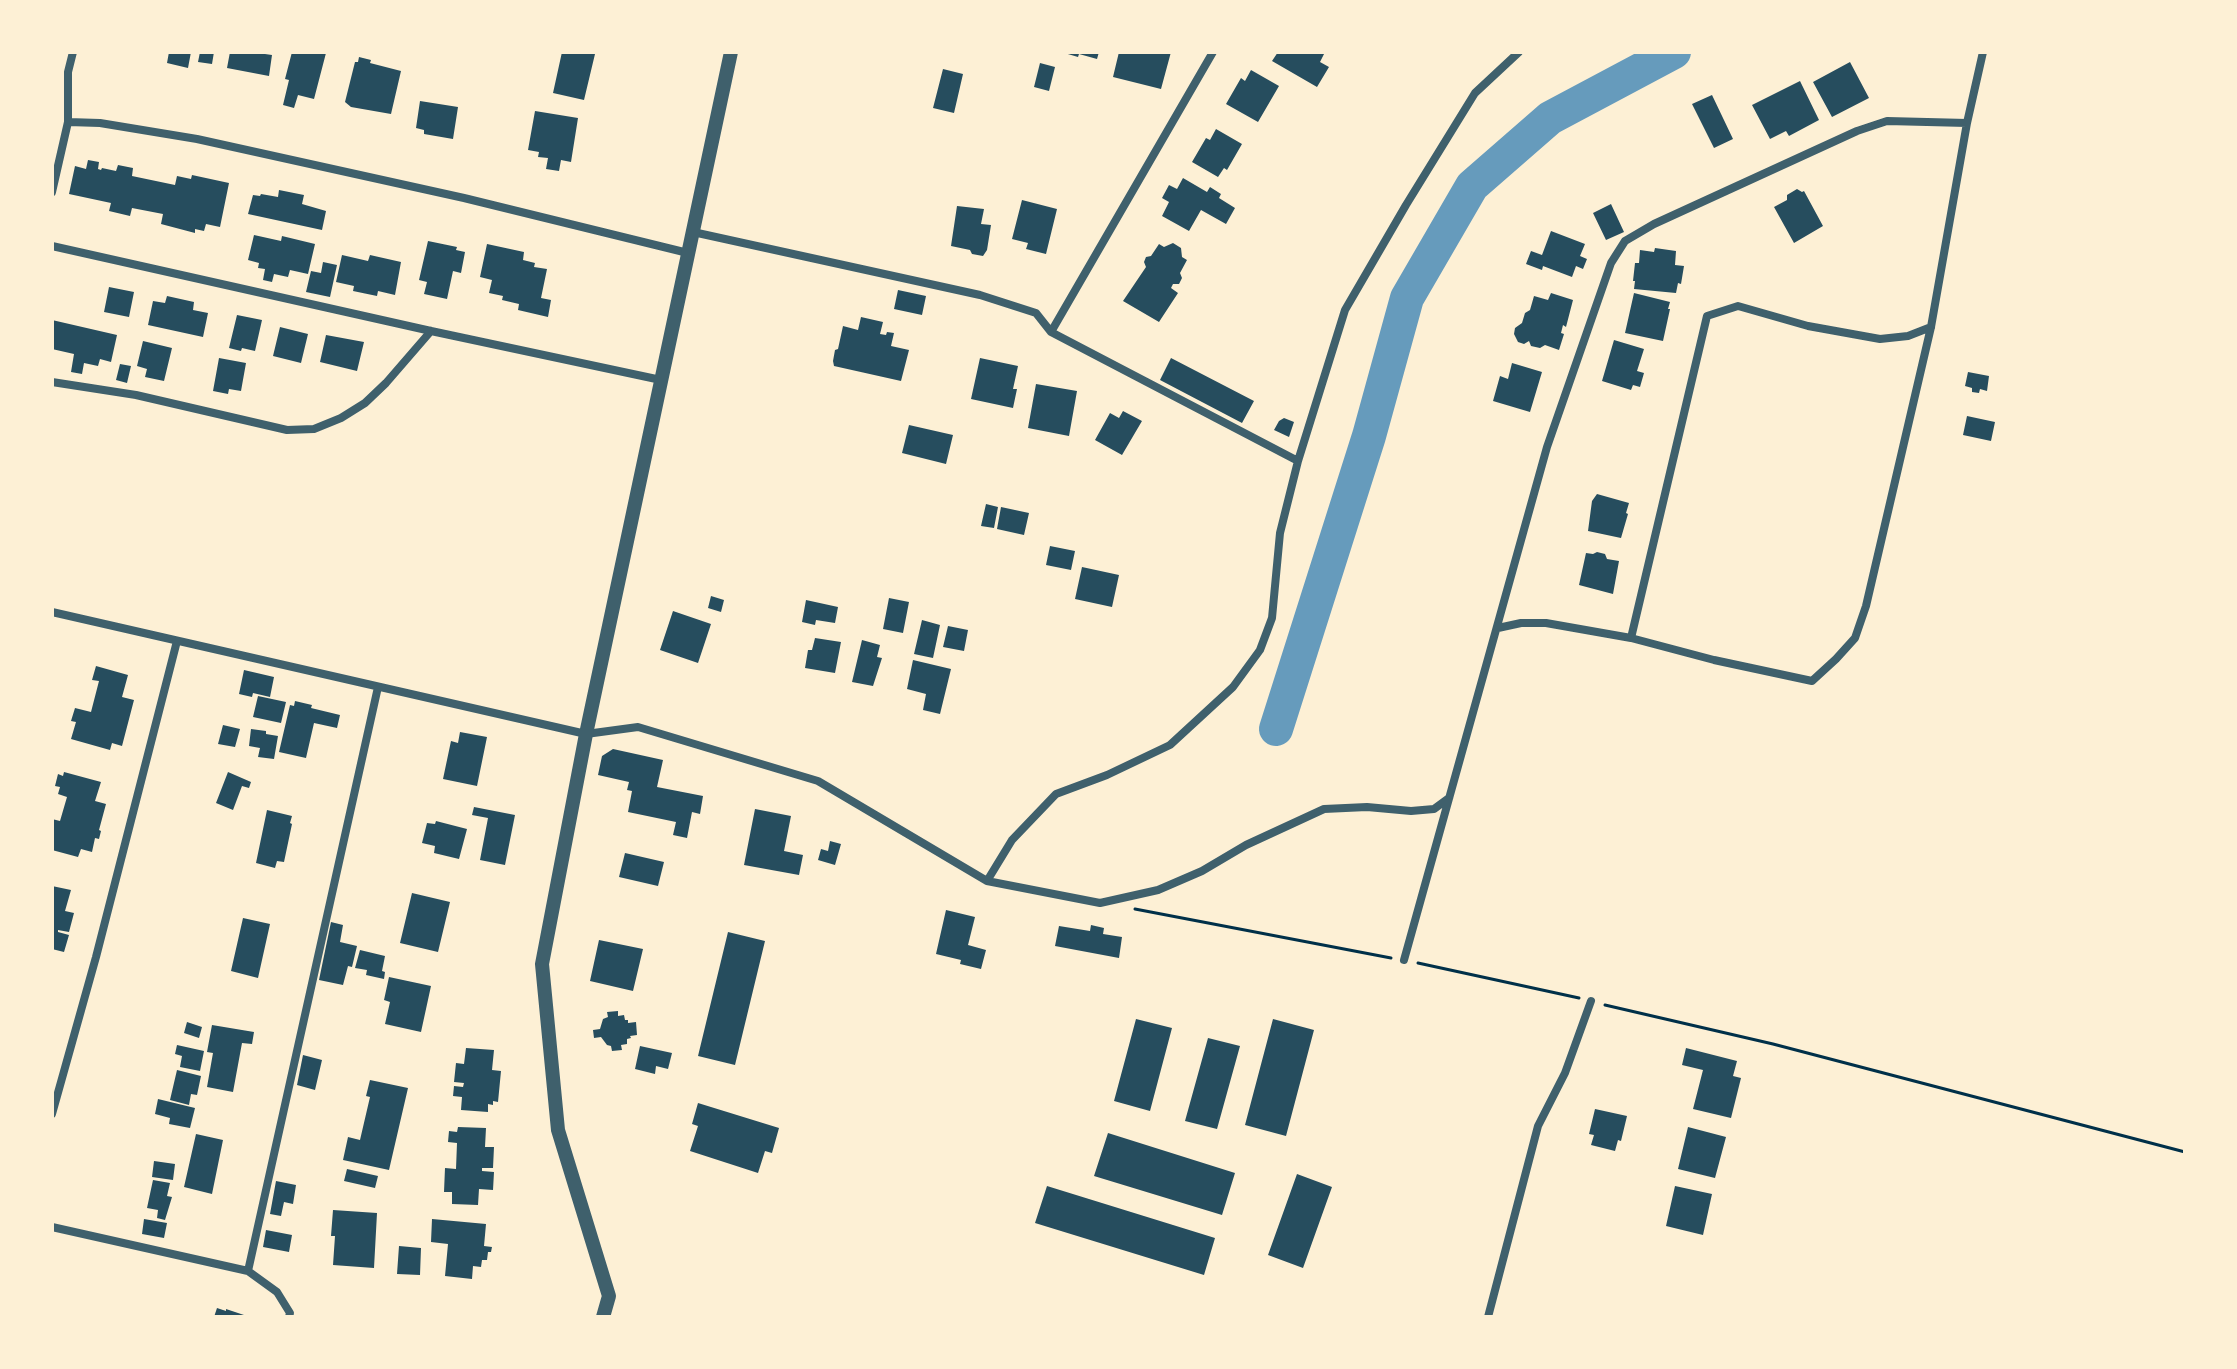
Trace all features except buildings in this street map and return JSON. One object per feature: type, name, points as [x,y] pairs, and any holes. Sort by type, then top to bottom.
[{"type":"street","points":[[52,192],[68,122],[68,72],[73,52]]},
{"type":"street","points":[[603,1317],[609,1296],[558,1130],[542,964],[586,734],[731,52]]},
{"type":"street","points":[[1051,332],[1213,52]]},
{"type":"street","points":[[987,881],[1012,840],[1056,794],[1107,775],[1170,745],[1233,687],[1260,650],[1272,618],[1280,533],[1298,461],[1345,310],[1475,93],[1519,52]]},
{"type":"street","points":[[1498,628],[1521,623],[1546,623],[1631,638],[1812,681],[1855,638],[1866,606],[1931,327],[1967,123],[1983,52]]},
{"type":"street","points":[[1404,960],[1547,447],[1611,263],[1625,241],[1654,224],[1857,131],[1887,121],[1967,123]]},
{"type":"street","points":[[68,122],[100,123],[197,139],[464,198],[688,253]]},
{"type":"street","points":[[693,232],[980,295],[1036,313],[1051,332],[1298,461]]},
{"type":"street","points":[[52,246],[661,380]]},
{"type":"street","points":[[1631,638],[1707,316],[1738,306],[1808,326],[1880,339],[1908,336],[1931,327]]},
{"type":"street","points":[[52,382],[136,395],[287,430],[314,429],[341,418],[365,403],[431,331]]},
{"type":"street","points":[[52,612],[586,734],[638,727],[818,781],[987,881],[1100,903],[1158,890],[1324,809],[1434,809],[1449,798]]},
{"type":"street","points":[[52,1114],[100,943],[177,641]]},
{"type":"street","points":[[248,1271],[378,687]]},
{"type":"street","points":[[1488,1317],[1538,1126],[1565,1073],[1591,1001]]},
{"type":"street","points":[[52,1227],[248,1271],[277,1292],[290,1313],[289,1317]]},
{"type":"path","points":[[1130,908],[1404,960],[1591,1001],[1773,1044],[2185,1152]]},
{"type":"waterway","points":[[1276,729],[1369,436],[1407,298],[1472,186],[1550,118],[1674,52]]}]
